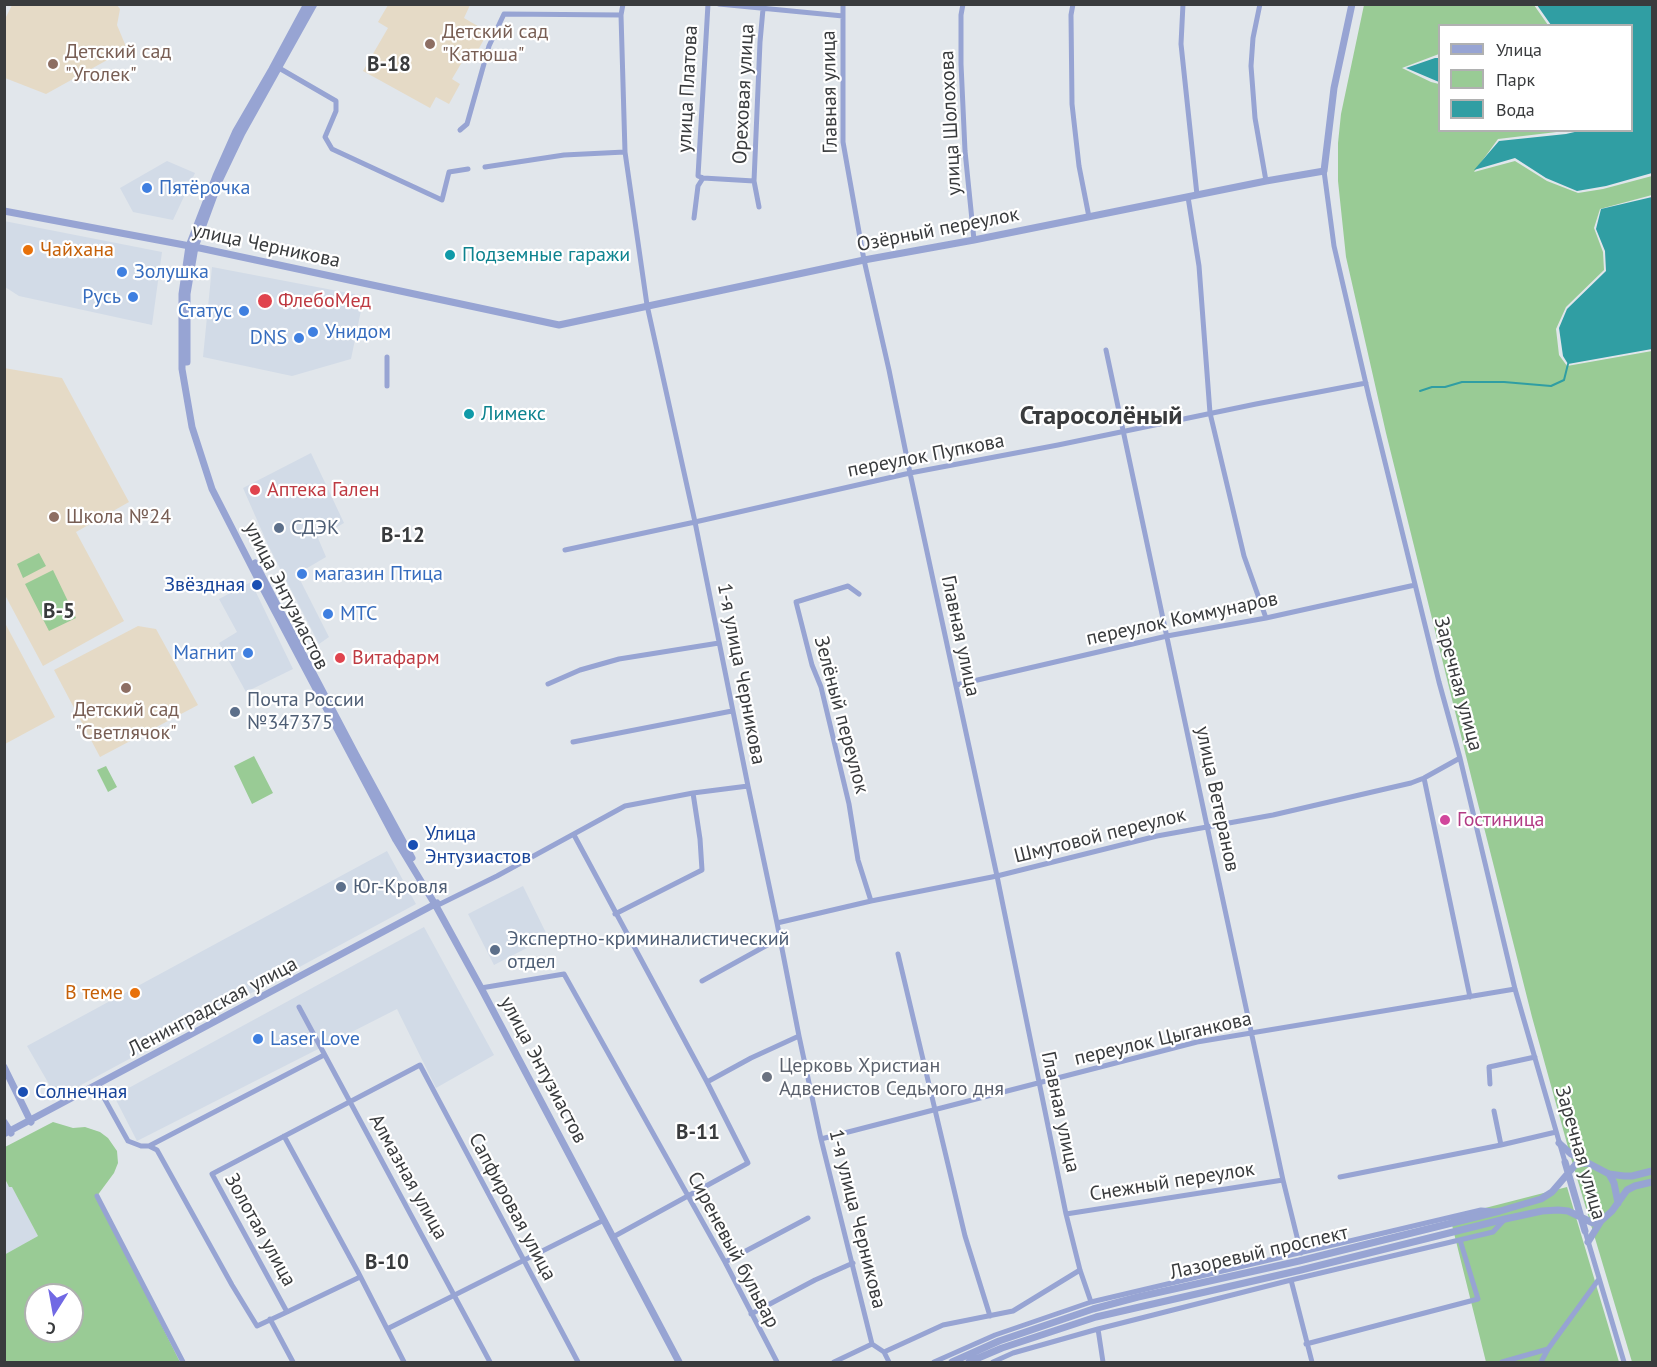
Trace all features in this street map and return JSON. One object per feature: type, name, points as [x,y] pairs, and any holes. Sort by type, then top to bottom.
[{"type":"street","name":"улица Энтузиастов","points":[[307,4],[273,69],[236,130],[216,176],[191,249],[182,294],[182,369],[192,427],[212,489],[268,600],[391,830],[482,988],[679,1362]]},
{"type":"street","points":[[191,249],[220,178],[236,146],[314,4]]},
{"type":"street","name":"1-я улица Черникова","points":[[623,4],[621,15],[625,152],[647,305],[695,522],[821,1139],[872,1344]]},
{"type":"street","name":"улица Платова","points":[[701,177],[708,4]]},
{"type":"street","name":"улица Платова","points":[[719,4],[843,16]]},
{"type":"street","name":"Главная улица","points":[[843,4],[843,142],[864,261],[997,876],[1066,1214],[1080,1270],[1091,1302]]},
{"type":"street","name":"улица Шолохова","points":[[963,4],[961,64],[965,150],[974,240]]},
{"type":"street","points":[[1073,4],[1071,15],[1072,104],[1079,166],[1089,217]]},
{"type":"street","points":[[1183,4],[1181,44],[1197,195]]},
{"type":"street","points":[[1260,4],[1252,38],[1251,66],[1255,118],[1266,181]]},
{"type":"street","name":"Заречная улица","points":[[1352,4],[1334,88],[1324,171],[1334,246],[1515,989],[1624,1362]]},
{"type":"street","name":"Ореховая улица","points":[[759,207],[754,181],[763,9]]},
{"type":"street","points":[[460,130],[467,124],[489,46],[504,14],[621,15]]},
{"type":"street","points":[[279,68],[336,101],[336,111],[326,137],[332,149],[442,200],[449,172],[468,169]]},
{"type":"street","points":[[485,167],[564,155],[625,152]]},
{"type":"street","name":"Озёрный переулок","points":[[559,325],[864,261],[1324,171]]},
{"type":"street","name":"Ореховая улица","points":[[694,218],[701,177],[754,181]]},
{"type":"street","points":[[1188,197],[1199,266],[1209,413],[1244,556],[1266,618]]},
{"type":"street","name":"улица Черникова","points":[[4,213],[559,325]]},
{"type":"street","name":"улица Ветеранов","points":[[1106,350],[1283,1180],[1301,1253]]},
{"type":"street","points":[[387,357],[387,386]]},
{"type":"street","name":"переулок Пупкова","points":[[565,550],[910,473],[1366,383]]},
{"type":"street","name":"переулок Коммунаров","points":[[956,685],[1167,636],[1266,618],[1415,585]]},
{"type":"street","name":"Зелёный переулок","points":[[859,594],[848,586],[796,602],[849,804],[858,860],[871,901]]},
{"type":"street","points":[[548,684],[580,670],[619,659],[719,643]]},
{"type":"street","points":[[573,742],[732,711]]},
{"type":"street","name":"Шмутовой переулок","points":[[777,923],[871,901],[997,876],[1157,836],[1274,815],[1411,783],[1460,758]]},
{"type":"street","points":[[1424,778],[1470,997]]},
{"type":"street","name":"Ленинградская улица","points":[[7,1134],[625,806],[693,793],[748,786]]},
{"type":"street","points":[[615,914],[702,870],[693,793]]},
{"type":"street","points":[[574,835],[748,1163],[614,1237]]},
{"type":"street","points":[[4,1067],[31,1121],[436,905]]},
{"type":"street","points":[[702,981],[780,938]]},
{"type":"street","points":[[898,954],[965,1236],[990,1316]]},
{"type":"street","name":"Сиреневый бульвар","points":[[482,988],[564,974],[777,1362]]},
{"type":"street","name":"переулок Цыганкова","points":[[821,1139],[1197,1042],[1515,989]]},
{"type":"street","name":"Алмазная улица","points":[[299,1007],[490,1362]]},
{"type":"street","points":[[707,1082],[799,1036]]},
{"type":"street","points":[[98,1087],[128,1141],[141,1146],[149,1146],[324,1055]]},
{"type":"street","points":[[1490,1084],[1489,1067],[1535,1057]]},
{"type":"street","name":"Сапфировая улица","points":[[349,1102],[420,1065],[578,1362]]},
{"type":"street","points":[[349,1102],[284,1136],[404,1362]]},
{"type":"street","points":[[1494,1111],[1502,1145]]},
{"type":"street","points":[[4,1122],[7,1134]]},
{"type":"street","points":[[1340,1177],[1556,1132]]},
{"type":"street","name":"Золотая улица","points":[[149,1146],[158,1150],[257,1326],[287,1312],[212,1174],[284,1136]]},
{"type":"street","points":[[1559,1143],[1572,1154],[1610,1174],[1632,1176],[1653,1171]]},
{"type":"street","points":[[1568,1172],[1576,1164],[1588,1163]]},
{"type":"street","name":"Лазоревый проспект","points":[[952,1362],[999,1341],[1105,1306],[1299,1262],[1541,1199],[1552,1192],[1568,1172]]},
{"type":"street","points":[[1610,1174],[1618,1203]]},
{"type":"street","name":"Снежный переулок","points":[[1066,1214],[1283,1180]]},
{"type":"street","points":[[1588,1242],[1601,1221],[1627,1190],[1653,1182]]},
{"type":"street","points":[[97,1196],[183,1362]]},
{"type":"street","points":[[934,1362],[995,1335],[1091,1302],[1481,1210],[1500,1211]]},
{"type":"street","name":"Лазоревый проспект","points":[[969,1362],[1002,1348],[1096,1317],[1300,1270],[1505,1219],[1558,1210],[1568,1211],[1581,1219]]},
{"type":"street","points":[[724,1262],[808,1218]]},
{"type":"street","points":[[993,1362],[1013,1353],[1098,1329],[1493,1232],[1505,1219]]},
{"type":"street","points":[[1581,1219],[1593,1223],[1601,1221]]},
{"type":"street","points":[[387,1329],[604,1220]]},
{"type":"street","points":[[1306,1344],[1478,1299],[1460,1240]]},
{"type":"street","points":[[751,1314],[853,1263]]},
{"type":"street","points":[[884,1352],[943,1325],[1013,1311],[1080,1270]]},
{"type":"street","points":[[287,1312],[360,1277]]},
{"type":"street","points":[[1541,1362],[1599,1279]]},
{"type":"street","points":[[1291,1280],[1312,1362]]},
{"type":"street","points":[[270,1319],[293,1362]]},
{"type":"street","points":[[1098,1329],[1103,1362]]},
{"type":"street","points":[[834,1362],[872,1344],[884,1352],[889,1362]]},
{"type":"street","points":[[1502,1362],[1548,1349]]},
{"type":"shaded area","name":"Детский сад \"Уголек\"","points":[[12,5],[117,5],[120,9],[117,25],[127,49],[46,94],[5,78],[5,19]]},
{"type":"shaded area","name":"Детский сад \"Катюша\"","points":[[388,5],[470,5],[464,18],[488,32],[472,61],[465,57],[452,79],[460,84],[449,104],[436,97],[430,108],[363,71],[388,28],[378,22]]},
{"type":"shaded area","points":[[167,161],[195,173],[173,220],[133,212],[120,188]]},
{"type":"shaded area","points":[[4,221],[162,252],[152,325],[19,296],[5,287]]},
{"type":"shaded area","points":[[212,267],[364,296],[351,359],[292,376],[203,357]]},
{"type":"shaded area","name":"Школа №24","points":[[4,368],[62,378],[129,502],[76,532],[124,621],[43,666],[5,595]]},
{"type":"shaded area","points":[[311,453],[344,523],[318,538],[326,557],[297,574],[329,637],[319,644],[268,545],[243,488]]},
{"type":"shaded area","points":[[251,582],[293,669],[246,692],[219,643],[237,632],[219,599]]},
{"type":"shaded area","points":[[5,623],[55,717],[4,744]]},
{"type":"shaded area","name":"Детский сад \"Светлячок\"","points":[[138,626],[156,629],[198,705],[100,757],[54,670]]},
{"type":"shaded area","points":[[387,851],[416,904],[57,1098],[27,1046]]},
{"type":"shaded area","points":[[523,886],[548,937],[494,965],[468,914]]},
{"type":"shaded area","points":[[424,927],[494,1055],[436,1088],[397,1009],[137,1141],[114,1096]]},
{"type":"shaded area","points":[[4,1179],[9,1187],[12,1186],[38,1236],[5,1255]]},
{"type":"green space","points":[[1364,5],[1534,5],[1547,24],[1438,24],[1438,54],[1402,68],[1438,84],[1438,132],[1557,132],[1498,139],[1474,172],[1515,161],[1547,181],[1578,193],[1652,176],[1652,195],[1600,209],[1594,228],[1603,252],[1604,270],[1566,307],[1556,329],[1559,355],[1567,366],[1652,351],[1652,1362],[1632,1362],[1532,1017],[1472,780],[1386,433],[1346,257],[1338,181],[1341,114]]},
{"type":"green space","points":[[39,553],[46,566],[23,578],[17,564]]},
{"type":"green space","points":[[53,570],[76,618],[49,631],[25,584]]},
{"type":"green space","points":[[254,756],[273,793],[252,804],[234,766]]},
{"type":"green space","points":[[106,766],[117,787],[108,792],[97,770]]},
{"type":"green space","points":[[53,1122],[73,1128],[85,1127],[100,1132],[108,1138],[117,1151],[118,1163],[114,1173],[97,1196],[180,1362],[5,1362],[4,1255],[38,1236],[12,1187],[9,1187],[5,1179],[5,1147]]},
{"type":"green space","points":[[1567,1187],[1619,1362],[1486,1362],[1450,1217]]},
{"type":"water","points":[[1537,5],[1652,5],[1652,173],[1606,186],[1577,191],[1546,178],[1515,158],[1474,170],[1499,141],[1575,132],[1633,132],[1633,24],[1550,24]]},
{"type":"water","points":[[1438,58],[1438,82],[1406,68]]},
{"type":"water","points":[[1652,197],[1652,349],[1568,364],[1563,356],[1559,328],[1567,309],[1606,271],[1605,251],[1596,229],[1601,209]]},
{"type":"waterway","points":[[1420,391],[1462,382],[1504,382],[1551,386],[1564,380],[1568,364]]},
{"type":"place","name":"Детский сад \"Катюша\"","points":[[430,44]]},
{"type":"place","name":"Детский сад \"Уголек\"","points":[[53,64]]},
{"type":"place","name":"Пятёрочка","points":[[147,188]]},
{"type":"place","name":"Чайхана","points":[[28,250]]},
{"type":"place","name":"Подземные гаражи","points":[[450,255]]},
{"type":"place","name":"Золушка","points":[[122,272]]},
{"type":"place","name":"Русь","points":[[133,297]]},
{"type":"place","name":"ФлебоМед","points":[[265,301]]},
{"type":"place","name":"Статус","points":[[244,311]]},
{"type":"place","name":"Унидом","points":[[313,332]]},
{"type":"place","name":"DNS","points":[[299,338]]},
{"type":"place","name":"Лимекс","points":[[469,414]]},
{"type":"place","name":"Аптека Гален","points":[[255,490]]},
{"type":"place","name":"Школа №24","points":[[54,517]]},
{"type":"place","name":"СДЭК","points":[[279,528]]},
{"type":"place","name":"магазин Птица","points":[[302,574]]},
{"type":"place","name":"Звёздная","points":[[257,585]]},
{"type":"place","name":"МТС","points":[[328,614]]},
{"type":"place","name":"Магнит","points":[[248,653]]},
{"type":"place","name":"Витафарм","points":[[340,658]]},
{"type":"place","name":"Детский сад \"Светлячок\"","points":[[126,688]]},
{"type":"place","name":"Почта России №347375","points":[[235,712]]},
{"type":"place","name":"Гостиница","points":[[1445,820]]},
{"type":"place","name":"Улица Энтузиастов","points":[[413,845]]},
{"type":"place","name":"Юг-Кровля","points":[[341,887]]},
{"type":"place","name":"Экспертно-криминалистический отдел","points":[[495,950]]},
{"type":"place","name":"В теме","points":[[135,993]]},
{"type":"place","name":"Laser Love","points":[[258,1039]]},
{"type":"place","name":"Церковь Христиан Адвенистов Седьмого дня","points":[[767,1077]]},
{"type":"place","name":"Солнечная","points":[[23,1092]]},
{"type":"district","name":"В-18","points":[[389,65]]},
{"type":"district","name":"Староcолёный","points":[[1101,417]]},
{"type":"district","name":"В-12","points":[[403,536]]},
{"type":"district","name":"В-5","points":[[59,612]]},
{"type":"district","name":"В-11","points":[[698,1133]]},
{"type":"district","name":"В-10","points":[[387,1263]]}]
